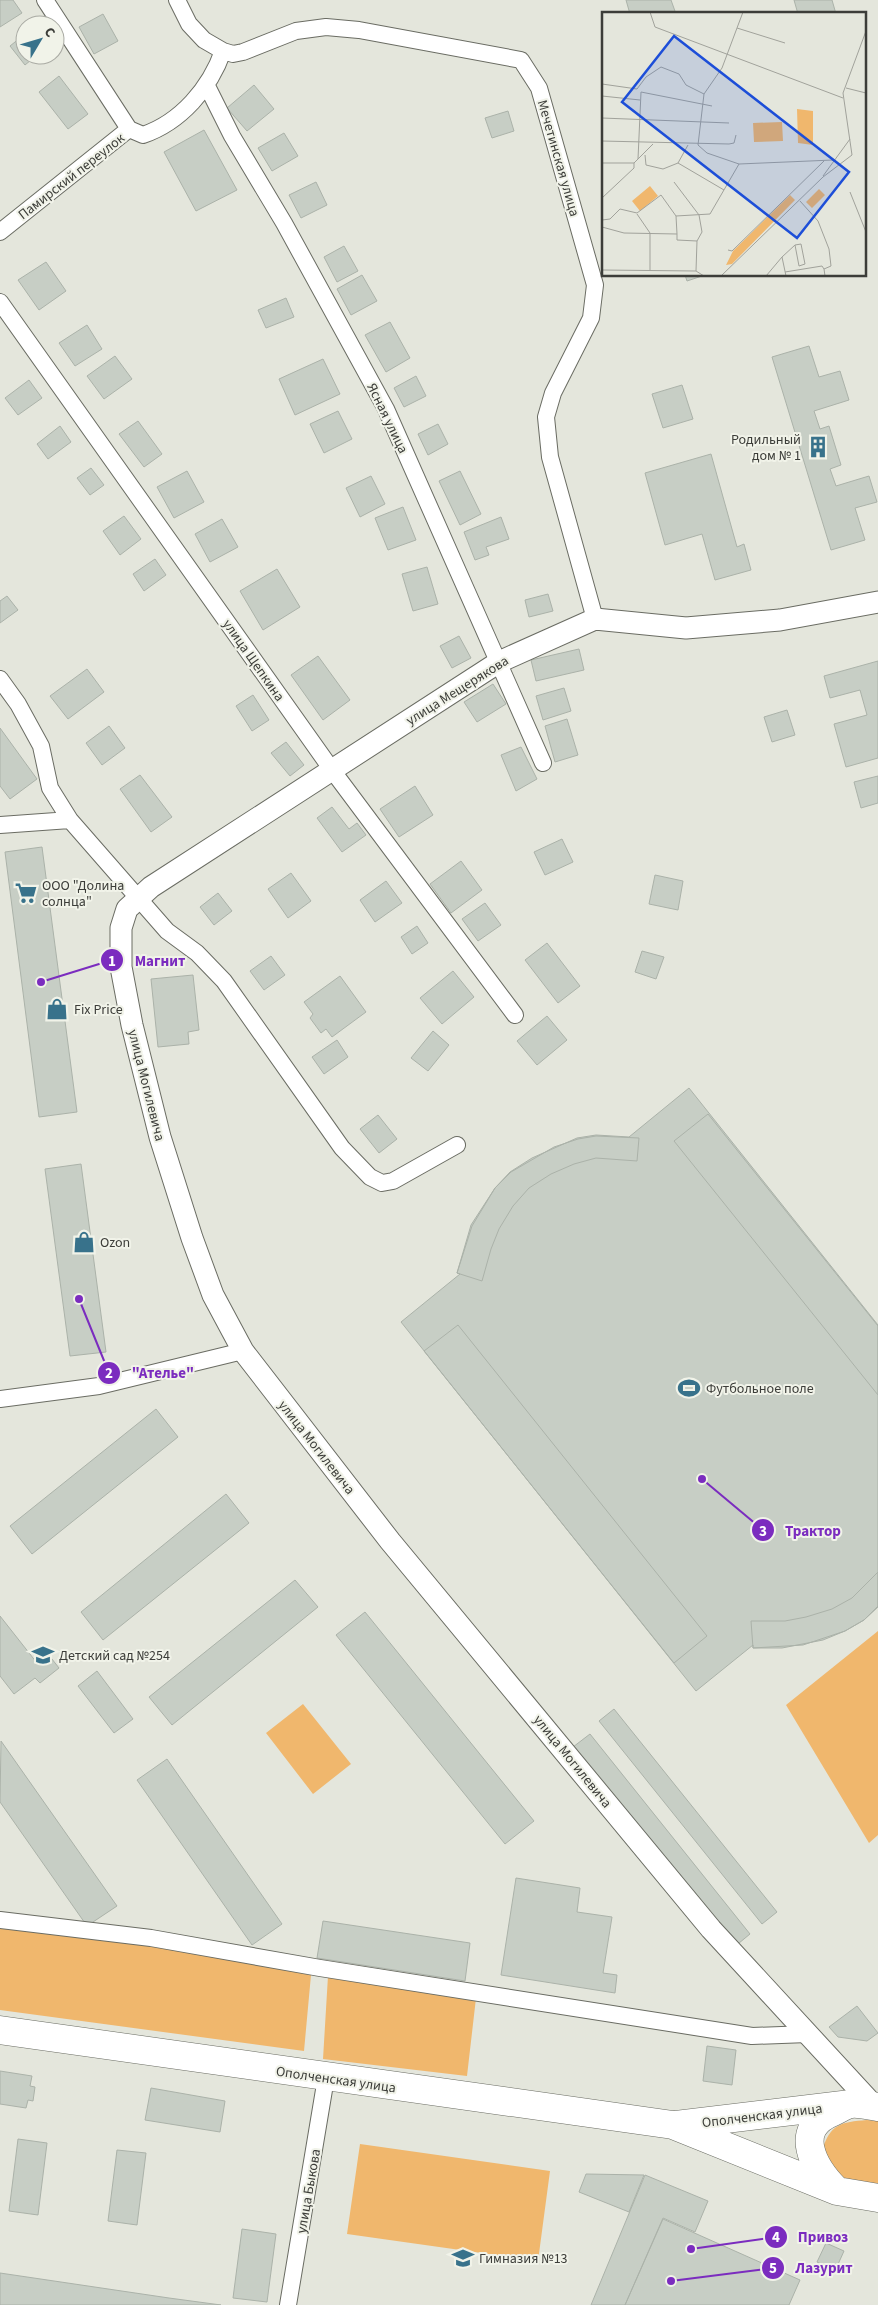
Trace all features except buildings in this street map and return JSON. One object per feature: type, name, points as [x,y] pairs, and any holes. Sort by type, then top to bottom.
[{"type":"highway","name":"Ополченская улица","points":[[0,2030],[326,2078],[673,2125],[868,2106]]},
{"type":"highway","points":[[837,2191],[821,2175],[811,2158],[810,2137],[821,2117],[868,2106]]},
{"type":"highway","name":"Ополченская улица","points":[[673,2125],[837,2191],[878,2198]]},
{"type":"street","points":[[45,0],[129,129]]},
{"type":"street","points":[[177,0],[194,29],[204,40],[223,51]]},
{"type":"street","name":"Мечетинская улица","points":[[223,51],[233,54],[243,52],[296,31],[326,27],[359,30],[521,60],[539,88],[596,285],[591,318],[553,393],[546,417],[550,457],[595,619]]},
{"type":"street","name":"Памирский переулок","points":[[0,232],[129,129],[143,135],[165,126],[207,86],[223,51]]},
{"type":"street","name":"Ясная улица","points":[[207,86],[232,136],[288,231],[386,409],[543,763]]},
{"type":"street","name":"улица Щепкина","points":[[0,302],[332,770],[515,1015]]},
{"type":"street","name":"улица Мещерякова","points":[[138,898],[151,887],[499,662],[595,619],[686,628],[780,620],[878,602]]},
{"type":"street","points":[[0,679],[18,704],[41,746],[50,788],[70,820],[167,931],[197,953],[224,981],[342,1148],[370,1177],[382,1183],[393,1181],[457,1144]]},
{"type":"street","points":[[0,825],[70,820]]},
{"type":"street","name":"улица Могилевича","points":[[138,898],[127,909],[121,928],[121,967],[132,1025],[160,1137],[192,1238],[213,1295],[243,1351],[390,1540],[711,1929],[808,2034],[868,2106]]},
{"type":"street","points":[[0,1399],[99,1386],[243,1351]]},
{"type":"street","points":[[0,1920],[151,1938],[330,1970],[752,2036],[808,2034]]},
{"type":"street","name":"улица Быкова","points":[[288,2305],[326,2078]]},
{"type":"shaded area","points":[[878,1631],[878,1835],[869,1843],[786,1705]]},
{"type":"shaded area","points":[[303,1704],[351,1764],[313,1794],[266,1733]]},
{"type":"shaded area","points":[[0,1925],[234,1956],[311,1975],[304,2051],[0,2010]]},
{"type":"shaded area","points":[[328,1976],[476,1998],[467,2076],[323,2059]]},
{"type":"shaded area","points":[[867,2120],[878,2121],[878,2184],[842,2179],[822,2151],[829,2135],[838,2126]]},
{"type":"shaded area","points":[[360,2144],[550,2171],[538,2261],[347,2234]]},
{"type":"place","name":"Родильный дом № 1","points":[[818,447]]},
{"type":"place","name":"ООО \"Долина солнца\"","points":[[26,893]]},
{"type":"place","name":"Магнит","points":[[41,982]]},
{"type":"place","name":"Fix Price","points":[[57,1009]]},
{"type":"place","name":"Ozon","points":[[84,1242]]},
{"type":"place","name":"\"Ателье\"","points":[[79,1299]]},
{"type":"place","name":"Футбольное поле","points":[[689,1388]]},
{"type":"place","name":"Трактор","points":[[702,1479]]},
{"type":"place","name":"Детский сад №254","points":[[43,1655]]},
{"type":"place","name":"Привоз","points":[[691,2249]]},
{"type":"place","name":"Гимназия №13","points":[[463,2258]]},
{"type":"place","name":"Лазурит","points":[[671,2281]]}]
